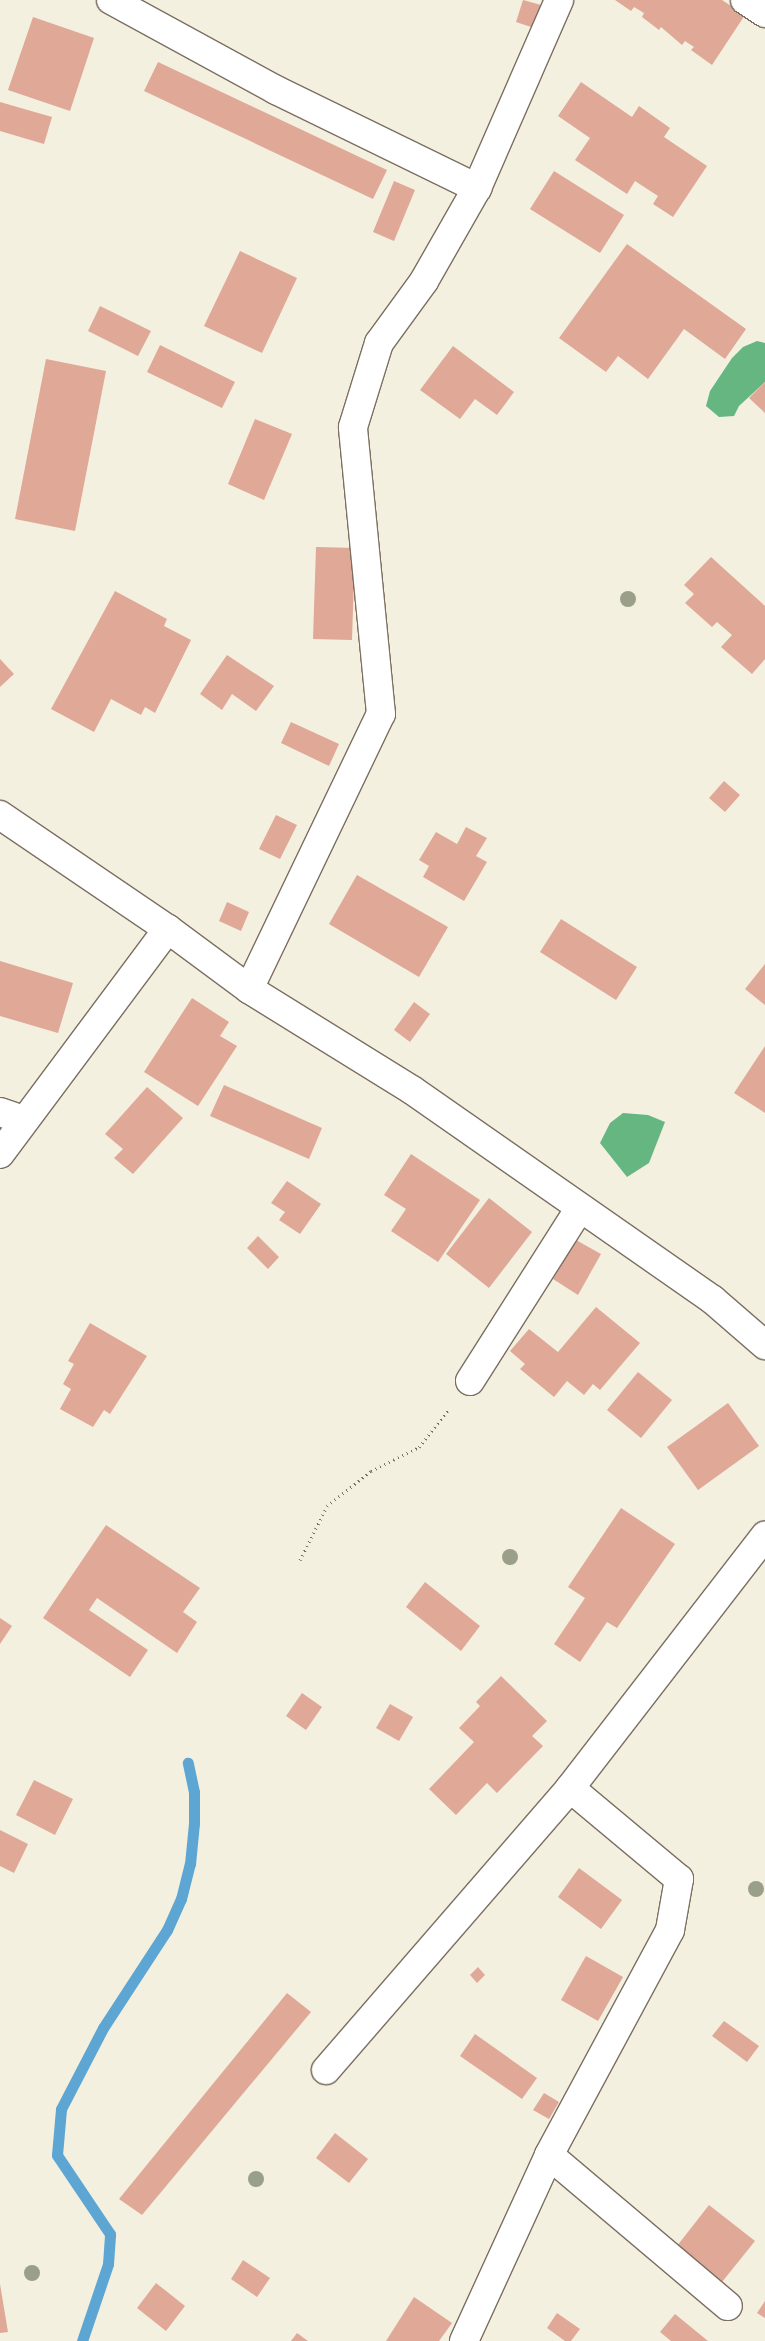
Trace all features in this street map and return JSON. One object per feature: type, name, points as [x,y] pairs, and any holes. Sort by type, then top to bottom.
[{"type":"street","points":[[111,0],[276,90],[477,188]]},
{"type":"street","points":[[249,989],[381,714],[353,427],[379,343],[424,281],[477,188],[559,0]]},
{"type":"street","points":[[745,0],[765,13]]},
{"type":"street","points":[[0,816],[168,929],[249,989],[412,1090],[713,1300],[765,1345]]},
{"type":"street","points":[[0,1154],[11,1116],[168,929]]},
{"type":"street","points":[[470,1381],[580,1208]]},
{"type":"street","points":[[326,2070],[570,1788],[765,1536]]},
{"type":"street","points":[[464,2341],[549,2155],[670,1930],[680,1880],[570,1788]]},
{"type":"street","points":[[549,2155],[728,2306]]},
{"type":"path","points":[[300,1560],[327,1506],[370,1471],[419,1447],[470,1381]]},
{"type":"green space","points":[[757,341],[765,343],[765,382],[739,406],[734,416],[719,417],[706,406],[710,391],[732,358],[743,347]]},
{"type":"green space","points":[[623,1113],[648,1115],[665,1122],[649,1163],[627,1177],[600,1143],[610,1123]]},
{"type":"building","points":[[523,0],[541,5],[534,28],[516,22]]},
{"type":"building","points":[[615,0],[722,0],[745,15],[712,65],[691,50],[694,47],[685,41],[682,45],[661,27],[659,30],[642,17],[644,13],[634,7],[631,11]]},
{"type":"building","points":[[33,17],[94,38],[70,111],[8,90]]},
{"type":"building","points":[[158,62],[387,170],[373,199],[144,91]]},
{"type":"building","points":[[581,82],[632,117],[639,106],[670,128],[664,137],[707,166],[673,217],[653,204],[658,196],[635,181],[627,194],[575,160],[590,138],[558,116]]},
{"type":"building","points":[[0,102],[52,117],[44,144],[0,131]]},
{"type":"building","points":[[554,171],[624,215],[600,253],[530,209]]},
{"type":"building","points":[[394,181],[415,190],[394,241],[373,232]]},
{"type":"building","points":[[627,244],[746,329],[725,359],[684,329],[648,379],[618,356],[606,372],[559,338]]},
{"type":"building","points":[[240,251],[297,278],[262,353],[204,326]]},
{"type":"building","points":[[100,306],[151,331],[138,356],[88,331]]},
{"type":"building","points":[[160,345],[235,382],[222,408],[147,372]]},
{"type":"building","points":[[453,346],[514,392],[497,415],[475,399],[460,419],[420,390]]},
{"type":"building","points":[[46,359],[106,371],[75,531],[15,519]]},
{"type":"building","points":[[765,382],[765,413],[749,398]]},
{"type":"building","points":[[255,419],[292,434],[264,500],[228,484]]},
{"type":"building","points":[[316,547],[355,548],[352,640],[313,639]]},
{"type":"building","points":[[711,557],[765,606],[765,659],[752,674],[721,647],[732,635],[717,622],[712,627],[685,603],[694,594],[684,585]]},
{"type":"building","points":[[115,591],[167,619],[164,626],[191,640],[155,713],[145,707],[141,715],[111,699],[94,732],[51,709]]},
{"type":"building","points":[[227,655],[274,686],[256,711],[232,694],[222,710],[200,694]]},
{"type":"building","points":[[0,659],[14,674],[0,687]]},
{"type":"building","points":[[291,722],[339,744],[329,766],[281,743]]},
{"type":"building","points":[[724,781],[740,795],[725,812],[709,798]]},
{"type":"building","points":[[276,815],[297,825],[280,859],[259,849]]},
{"type":"building","points":[[466,827],[487,838],[476,856],[487,862],[464,901],[423,877],[429,866],[419,860],[436,832],[457,844]]},
{"type":"building","points":[[357,875],[448,927],[419,977],[329,924]]},
{"type":"building","points":[[227,902],[249,912],[241,931],[219,921]]},
{"type":"building","points":[[561,919],[637,967],[616,1000],[540,952]]},
{"type":"building","points":[[0,961],[73,983],[58,1033],[0,1016]]},
{"type":"building","points":[[765,964],[765,1005],[745,989]]},
{"type":"building","points":[[192,998],[229,1022],[220,1036],[237,1046],[198,1106],[144,1072]]},
{"type":"building","points":[[414,1002],[430,1014],[410,1042],[394,1030]]},
{"type":"building","points":[[765,1046],[765,1113],[734,1093]]},
{"type":"building","points":[[224,1085],[322,1128],[309,1159],[210,1116]]},
{"type":"building","points":[[147,1087],[183,1118],[133,1174],[114,1158],[123,1149],[105,1134]]},
{"type":"building","points":[[411,1154],[480,1200],[438,1262],[391,1231],[406,1209],[384,1195]]},
{"type":"building","points":[[287,1181],[321,1204],[300,1234],[279,1220],[285,1212],[271,1203]]},
{"type":"building","points":[[489,1198],[532,1232],[489,1288],[446,1254]]},
{"type":"building","points":[[258,1236],[279,1257],[268,1269],[247,1248]]},
{"type":"building","points":[[576,1240],[601,1254],[578,1295],[553,1279]]},
{"type":"building","points":[[596,1307],[640,1343],[600,1390],[593,1384],[584,1395],[567,1381],[554,1397],[520,1369],[525,1364],[510,1351],[529,1329],[558,1352]]},
{"type":"building","points":[[90,1323],[147,1356],[110,1414],[104,1410],[93,1427],[60,1409],[71,1389],[63,1384],[74,1364],[68,1361]]},
{"type":"building","points":[[638,1372],[672,1400],[641,1438],[607,1410]]},
{"type":"building","points":[[728,1403],[759,1446],[698,1490],[667,1447]]},
{"type":"building","points":[[621,1508],[675,1544],[617,1628],[607,1622],[580,1662],[554,1644],[585,1598],[568,1587]]},
{"type":"building","points":[[106,1525],[200,1588],[183,1612],[197,1622],[177,1653],[97,1598],[89,1610],[148,1650],[130,1677],[43,1618]]},
{"type":"building","points":[[425,1582],[480,1626],[461,1651],[406,1607]]},
{"type":"building","points":[[0,1618],[12,1626],[0,1644]]},
{"type":"building","points":[[501,1676],[547,1721],[532,1736],[543,1746],[497,1793],[487,1783],[456,1815],[429,1789],[474,1742],[459,1728],[480,1706],[476,1702]]},
{"type":"building","points":[[302,1693],[322,1707],[306,1730],[286,1716]]},
{"type":"building","points":[[390,1704],[413,1717],[399,1741],[376,1728]]},
{"type":"building","points":[[34,1780],[73,1799],[55,1835],[16,1815]]},
{"type":"building","points":[[0,1830],[28,1844],[14,1873],[0,1866]]},
{"type":"building","points":[[579,1868],[622,1900],[601,1929],[558,1897]]},
{"type":"building","points":[[586,1956],[623,1977],[598,2021],[561,2000]]},
{"type":"building","points":[[478,1967],[485,1975],[477,1983],[470,1975]]},
{"type":"building","points":[[287,1993],[311,2012],[142,2215],[119,2199]]},
{"type":"building","points":[[724,2021],[759,2046],[747,2062],[712,2036]]},
{"type":"building","points":[[475,2034],[537,2078],[522,2099],[460,2056]]},
{"type":"building","points":[[544,2093],[559,2102],[549,2119],[533,2110]]},
{"type":"building","points":[[335,2133],[368,2159],[349,2183],[316,2158]]},
{"type":"building","points":[[709,2205],[755,2241],[722,2282],[677,2246]]},
{"type":"building","points":[[243,2260],[270,2278],[257,2297],[231,2279]]},
{"type":"building","points":[[156,2283],[185,2306],[166,2331],[137,2308]]},
{"type":"building","points":[[0,2284],[8,2332],[0,2333]]},
{"type":"building","points":[[414,2297],[452,2323],[439,2341],[386,2341]]},
{"type":"building","points":[[765,2301],[765,2318],[757,2313]]},
{"type":"building","points":[[557,2313],[580,2329],[571,2341],[565,2341],[547,2328]]},
{"type":"building","points":[[675,2314],[708,2341],[671,2341],[660,2332]]},
{"type":"building","points":[[297,2333],[308,2341],[291,2341]]},
{"type":"waterway","points":[[82,2341],[108,2264],[110,2234],[57,2155],[61,2109],[103,2028],[167,1930],[181,1899],[190,1864],[194,1823],[194,1792],[188,1763]]}]
